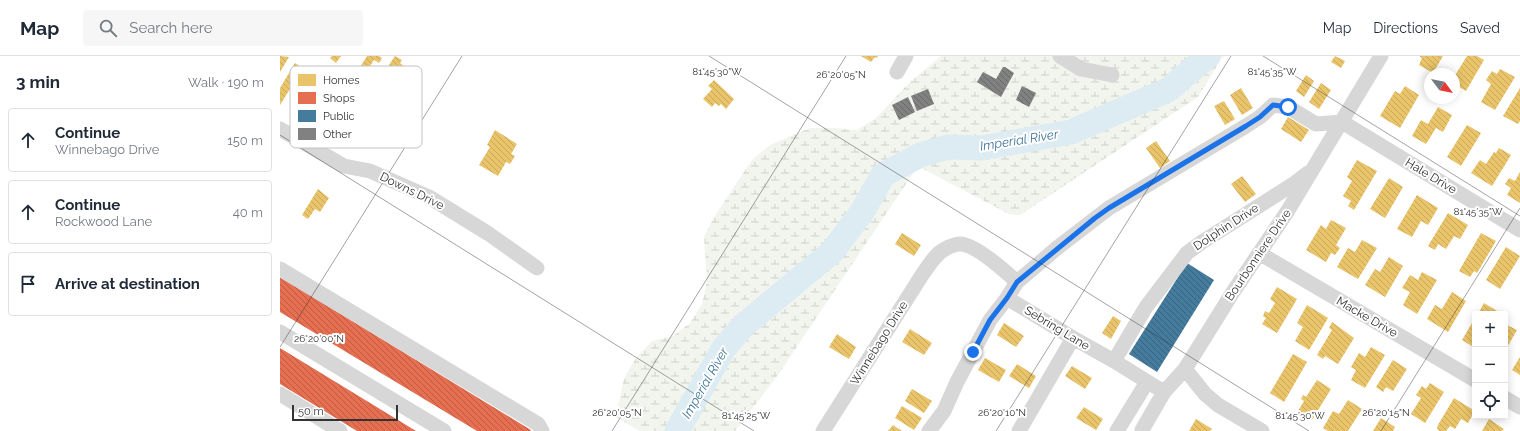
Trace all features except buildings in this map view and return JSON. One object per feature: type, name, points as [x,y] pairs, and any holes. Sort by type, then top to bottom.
[{"type":"street","points":[[897,72],[906,56]]},
{"type":"street","points":[[1060,56],[1081,69],[1112,75]]},
{"type":"street","name":"Bourbonniere Drive","points":[[1142,431],[1164,392],[1185,369],[1233,292],[1287,212],[1381,56]]},
{"type":"street","points":[[929,431],[944,410],[956,382],[990,320],[1017,282],[1057,248],[1109,208],[1246,126],[1260,117],[1273,105],[1288,107],[1316,124],[1342,122]]},
{"type":"street","name":"Hale Drive","points":[[1342,122],[1520,230]]},
{"type":"street","name":"Downs Drive","points":[[280,129],[290,135]]},
{"type":"street","name":"Downs Drive","points":[[313,148],[344,166],[370,171],[429,197],[489,234],[537,268]]},
{"type":"street","name":"Dolphin Drive","points":[[1114,361],[1146,307],[1187,253],[1295,183],[1314,168]]},
{"type":"street","name":"Winnebago Drive","points":[[823,431],[922,275],[937,256],[944,250],[959,244],[974,249],[1002,268],[1017,282]]},
{"type":"street","name":"Macke Drive","points":[[1259,253],[1472,378]]},
{"type":"street","points":[[280,269],[538,424],[542,431]]},
{"type":"street","name":"Sebring Lane","points":[[1007,298],[1164,392]]},
{"type":"street","points":[[280,332],[444,431]]},
{"type":"street","points":[[1019,431],[1073,338]]},
{"type":"street","points":[[1185,369],[1206,394],[1218,405],[1262,431]]},
{"type":"street","points":[[1142,431],[1121,425],[1147,382]]},
{"type":"street","points":[[280,394],[340,431]]},
{"type":"street","points":[[1508,400],[1520,407]]},
{"type":"green space","points":[[941,56],[1225,56],[1222,58],[1198,97],[1020,215],[1009,214],[923,169],[916,169],[778,375],[735,431],[640,431],[616,417],[624,378],[636,358],[652,341],[673,336],[690,323],[702,304],[707,281],[704,237],[714,217],[752,160],[770,145],[810,128],[857,130],[876,118],[910,82]]},
{"type":"waterway","name":"Imperial River","points":[[677,431],[724,348],[744,325],[832,252],[862,212],[883,175],[920,155],[948,147],[982,148],[1071,132],[1168,90],[1208,56]]},
{"type":"route","points":[[973,352],[990,320],[1017,282],[1095,218],[1109,208],[1246,126],[1260,117],[1273,105],[1288,107]]}]
